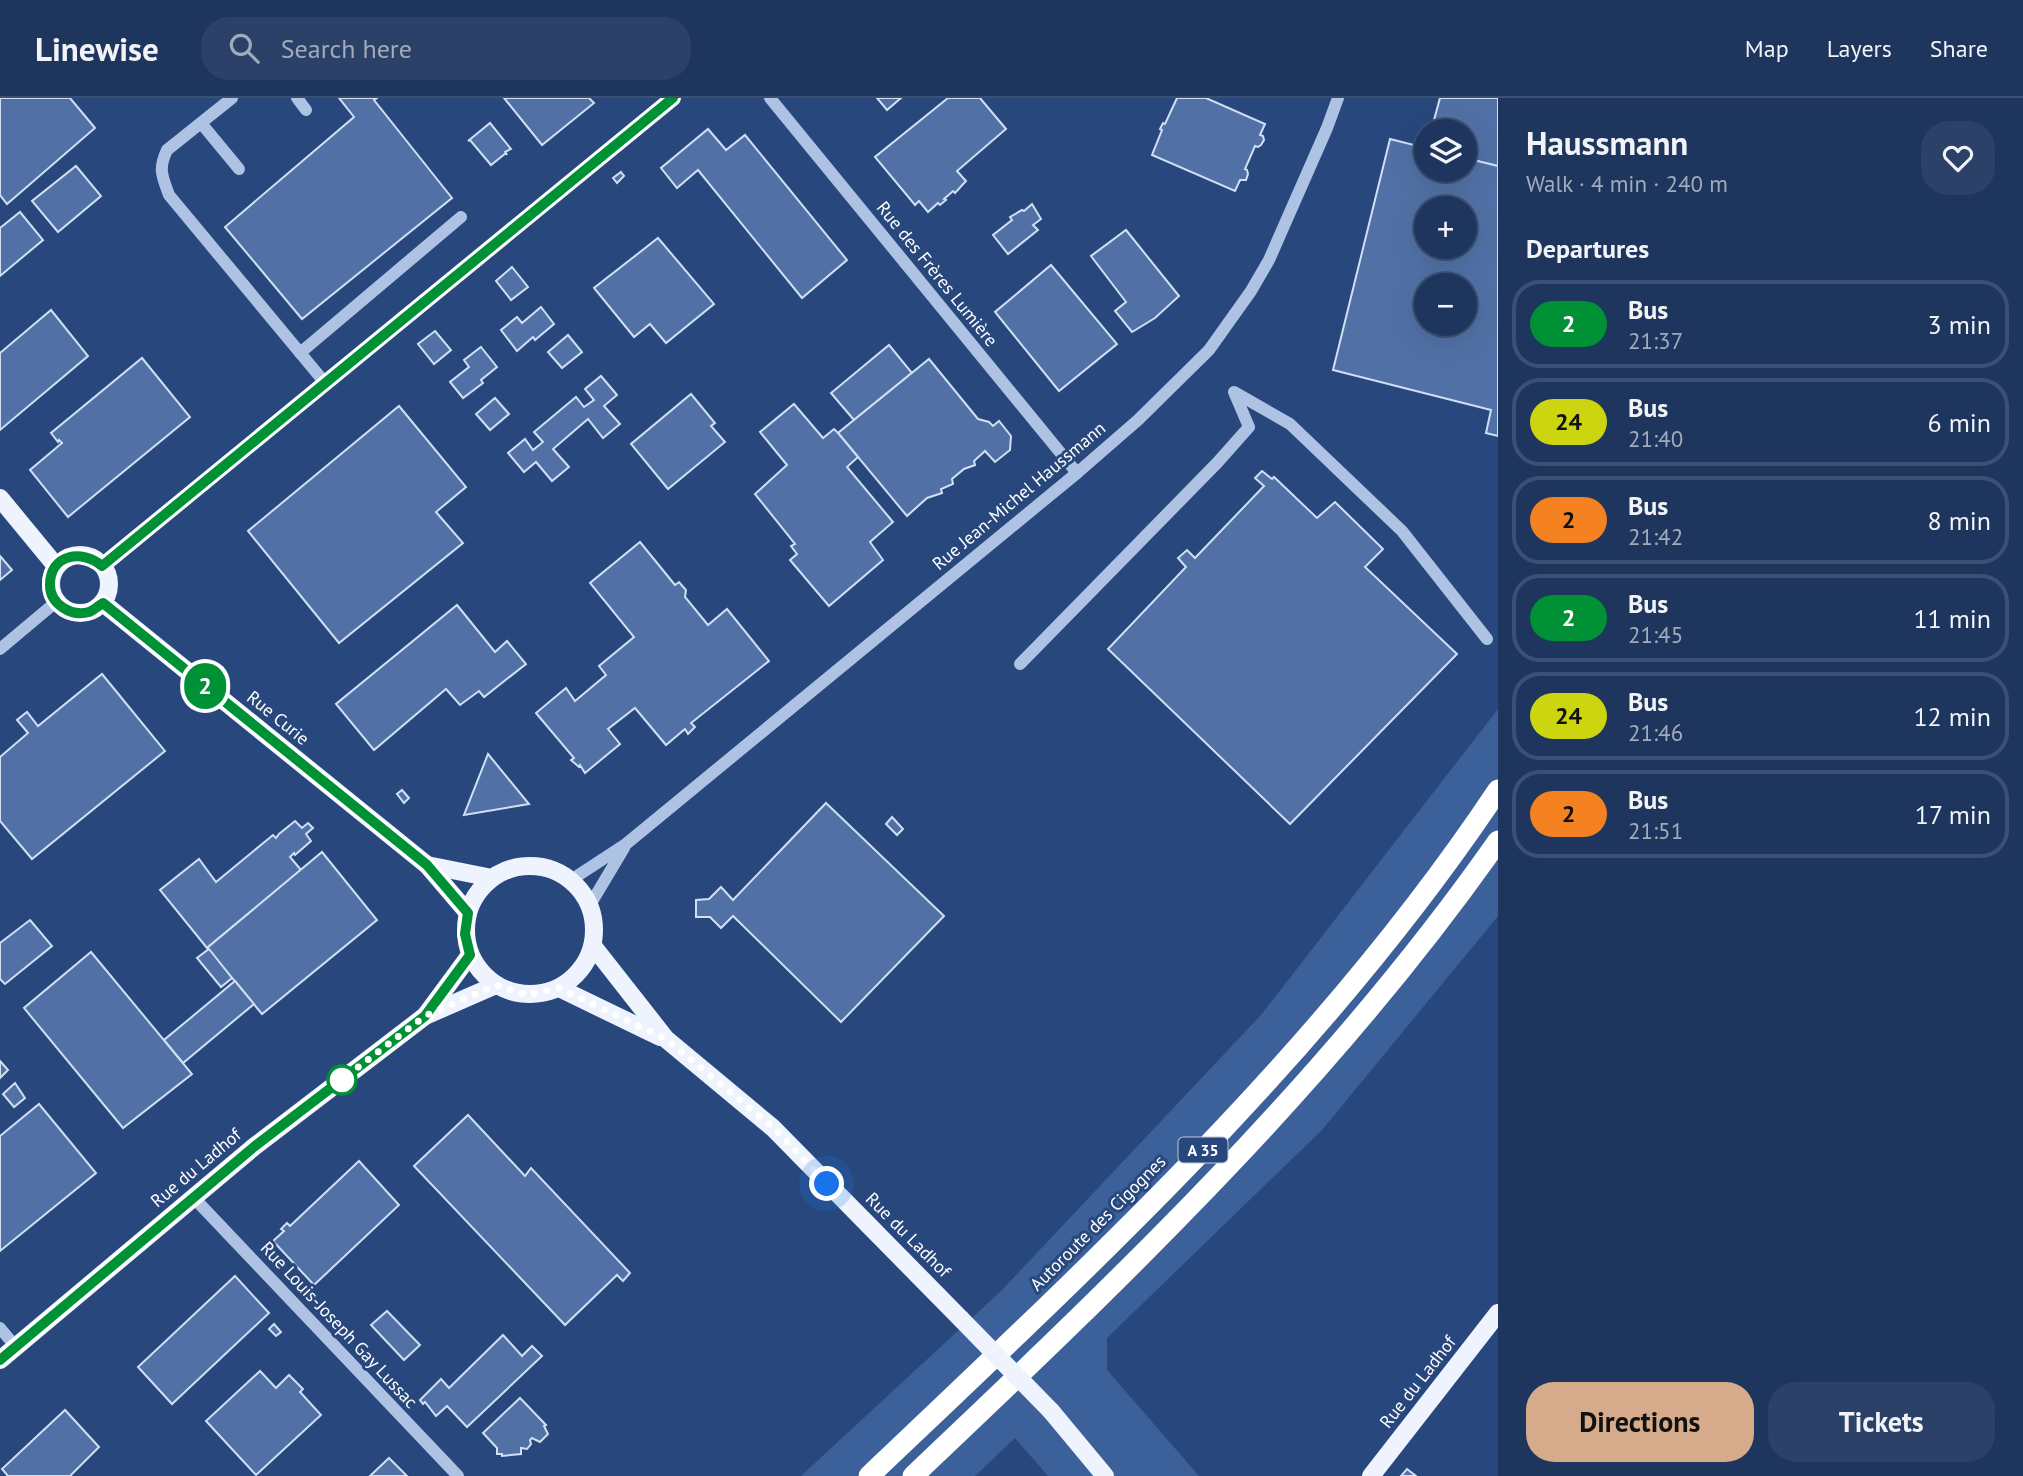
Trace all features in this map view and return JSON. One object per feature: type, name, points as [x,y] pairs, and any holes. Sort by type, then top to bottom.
[{"type":"highway","name":"Autoroute des Cigognes","points":[[869,1476],[1128,1227],[1287,1061],[1376,955],[1474,827],[1498,790]]},
{"type":"highway","name":"A 35","points":[[913,1476],[1139,1258],[1309,1080],[1390,985],[1498,841]]},
{"type":"main road","points":[[0,498],[56,566]]},
{"type":"main road","points":[[85,556],[102,566],[109,584],[103,603],[92,611],[79,614],[67,611],[56,602],[50,584],[56,566],[64,559],[85,556]]},
{"type":"main road","name":"Rue Curie","points":[[103,603],[427,865],[468,913]]},
{"type":"main road","name":"Rue Curie","points":[[427,865],[492,878]]},
{"type":"main road","points":[[532,866],[552,870],[571,880],[590,905],[594,926],[593,946],[580,971],[559,988],[527,995],[496,985],[470,955],[465,934],[468,913],[477,894],[492,878],[511,869],[532,866]]},
{"type":"main road","name":"Rue du Ladhof","points":[[593,946],[666,1039],[774,1128],[1051,1410],[1105,1476]]},
{"type":"main road","name":"Rue du Ladhof","points":[[425,1016],[470,955]]},
{"type":"main road","name":"Rue du Ladhof","points":[[0,1360],[255,1146],[425,1016],[496,985]]},
{"type":"main road","name":"Rue du Ladhof","points":[[559,988],[666,1039]]},
{"type":"main road","name":"Rue du Ladhof","points":[[1371,1476],[1498,1313]]},
{"type":"street","points":[[232,98],[167,150],[161,173],[169,195],[326,384]]},
{"type":"street","points":[[297,98],[306,110]]},
{"type":"street","points":[[102,566],[673,98]]},
{"type":"street","name":"Rue des Frères Lumière","points":[[770,98],[1077,473]]},
{"type":"street","name":"Rue Jean-Michel Haussmann","points":[[571,880],[626,844],[1077,473],[1209,350],[1251,291],[1269,260],[1338,98]]},
{"type":"street","points":[[201,123],[239,169]]},
{"type":"street","points":[[300,353],[461,217]]},
{"type":"street","points":[[1020,664],[1249,427],[1234,392],[1290,424],[1402,531],[1487,639]]},
{"type":"street","points":[[0,649],[56,602]]},
{"type":"street","name":"Rue Jean-Michel Haussmann","points":[[590,905],[626,844]]},
{"type":"street","name":"Rue Louis-Joseph Gay Lussac","points":[[194,1198],[458,1476]]},
{"type":"street","points":[[0,1328],[15,1346]]},
{"type":"shaded area","points":[[1498,709],[1498,916],[1322,1130],[1107,1338],[1107,1370],[1199,1476],[1048,1476],[1015,1438],[975,1476],[801,1476],[1002,1290],[1261,1015]]},
{"type":"building","points":[[0,98],[70,98],[95,128],[7,204],[0,195]]},
{"type":"building","points":[[339,98],[377,98],[374,100],[452,198],[302,319],[225,227],[354,117]]},
{"type":"building","points":[[504,98],[589,98],[594,103],[542,145]]},
{"type":"building","points":[[877,98],[901,98],[887,110]]},
{"type":"building","points":[[948,98],[980,98],[1006,129],[957,171],[966,181],[955,193],[953,191],[944,199],[946,200],[928,212],[919,201],[915,205],[875,157]]},
{"type":"building","points":[[1177,98],[1206,98],[1265,124],[1260,135],[1264,140],[1258,147],[1255,146],[1245,169],[1248,174],[1246,180],[1240,180],[1235,191],[1152,155],[1162,130],[1160,129]]},
{"type":"building","points":[[1440,98],[1498,98],[1498,166],[1477,161],[1477,119],[1434,119]]},
{"type":"building","points":[[490,123],[511,149],[491,165],[470,140],[468,141]]},
{"type":"building","points":[[708,129],[726,150],[745,135],[847,260],[802,298],[698,170],[677,188],[661,168]]},
{"type":"building","points":[[1390,139],[1414,145],[1414,182],[1477,182],[1477,161],[1498,166],[1498,436],[1486,433],[1491,410],[1333,370]]},
{"type":"building","points":[[76,166],[101,196],[58,232],[32,201]]},
{"type":"building","points":[[621,172],[624,176],[617,183],[613,178]]},
{"type":"building","points":[[1032,204],[1041,219],[1033,225],[1038,230],[1008,254],[993,235],[1012,220],[1010,217]]},
{"type":"building","points":[[20,212],[43,240],[0,276],[0,228]]},
{"type":"building","points":[[1126,230],[1179,296],[1155,318],[1132,332],[1115,311],[1126,302],[1091,256]]},
{"type":"building","points":[[658,238],[714,304],[666,343],[650,324],[634,337],[594,288]]},
{"type":"building","points":[[1051,265],[1117,344],[1059,391],[995,312]]},
{"type":"building","points":[[512,267],[528,287],[511,300],[496,281]]},
{"type":"building","points":[[541,307],[554,324],[517,351],[501,330],[517,317],[522,323]]},
{"type":"building","points":[[51,310],[88,356],[0,430],[0,353]]},
{"type":"building","points":[[435,331],[451,350],[434,364],[418,344]]},
{"type":"building","points":[[568,335],[582,352],[562,368],[548,352]]},
{"type":"building","points":[[889,345],[912,373],[854,420],[831,393]]},
{"type":"building","points":[[481,347],[497,367],[481,380],[483,383],[463,398],[450,382],[469,367],[464,360]]},
{"type":"building","points":[[142,358],[190,417],[68,517],[30,470],[62,443],[51,433]]},
{"type":"building","points":[[929,359],[978,419],[993,426],[999,421],[1011,436],[1010,450],[995,462],[985,451],[974,461],[975,465],[964,469],[952,479],[953,484],[941,489],[942,493],[927,498],[907,516],[838,433]]},
{"type":"building","points":[[601,376],[617,395],[604,406],[620,424],[603,438],[588,419],[553,449],[569,467],[552,481],[536,462],[524,472],[508,453],[525,439],[533,450],[543,442],[534,432],[576,397],[584,407],[594,400],[585,389]]},
{"type":"building","points":[[691,394],[715,423],[711,426],[725,442],[668,489],[631,444]]},
{"type":"building","points":[[495,398],[509,414],[490,430],[476,414]]},
{"type":"building","points":[[794,404],[823,438],[834,429],[838,433],[858,457],[847,467],[893,522],[870,542],[883,560],[829,606],[790,560],[797,554],[791,546],[795,544],[755,494],[787,465],[760,432]]},
{"type":"building","points":[[399,406],[466,487],[436,512],[463,543],[339,643],[248,531]]},
{"type":"building","points":[[1262,471],[1272,479],[1274,477],[1317,518],[1335,502],[1383,549],[1365,567],[1457,654],[1290,824],[1108,649],[1186,567],[1178,558],[1187,550],[1195,558],[1264,486],[1255,478]]},
{"type":"building","points":[[640,542],[675,585],[679,582],[686,590],[685,597],[708,625],[727,609],[769,661],[691,723],[695,727],[688,734],[685,729],[666,745],[635,708],[608,729],[620,744],[585,773],[580,765],[579,767],[571,760],[574,758],[536,713],[566,688],[575,701],[606,675],[599,666],[634,637],[590,583]]},
{"type":"building","points":[[0,556],[12,570],[0,580]]},
{"type":"building","points":[[457,605],[495,652],[507,641],[526,664],[484,697],[479,691],[460,705],[446,689],[374,750],[336,704]]},
{"type":"building","points":[[102,674],[165,751],[32,859],[0,821],[0,757],[28,733],[17,720],[27,712],[38,726]]},
{"type":"building","points":[[488,754],[529,804],[464,815]]},
{"type":"building","points":[[402,790],[409,798],[404,803],[397,794]]},
{"type":"building","points":[[826,803],[944,916],[841,1022],[733,916],[721,928],[710,917],[696,917],[696,900],[709,899],[721,887],[733,900]]},
{"type":"building","points":[[892,817],[903,829],[897,835],[886,824]]},
{"type":"building","points":[[295,821],[302,828],[308,823],[313,828],[306,834],[311,841],[290,857],[301,870],[207,948],[160,890],[199,859],[216,882],[273,835],[276,838]]},
{"type":"building","points":[[322,852],[377,920],[262,1014],[207,948]]},
{"type":"building","points":[[30,920],[52,946],[5,984],[0,979],[0,943]]},
{"type":"building","points":[[209,949],[232,978],[221,987],[197,958]]},
{"type":"building","points":[[91,952],[192,1074],[123,1128],[24,1008]]},
{"type":"building","points":[[235,981],[254,1004],[183,1063],[164,1040]]},
{"type":"building","points":[[0,1061],[8,1070],[0,1078]]},
{"type":"building","points":[[15,1083],[25,1098],[14,1107],[3,1094]]},
{"type":"building","points":[[39,1104],[96,1173],[0,1251],[0,1136]]},
{"type":"building","points":[[468,1115],[525,1176],[531,1168],[630,1273],[623,1281],[617,1275],[565,1325],[414,1166]]},
{"type":"building","points":[[359,1161],[399,1205],[314,1285],[273,1241],[284,1231],[281,1229],[287,1223],[290,1226]]},
{"type":"building","points":[[235,1276],[269,1313],[172,1404],[138,1367]]},
{"type":"building","points":[[387,1311],[420,1345],[404,1360],[371,1325]]},
{"type":"building","points":[[274,1324],[281,1332],[276,1336],[269,1329]]},
{"type":"building","points":[[503,1335],[522,1356],[532,1346],[542,1356],[467,1427],[447,1406],[436,1416],[425,1402],[423,1404],[420,1400],[441,1379],[449,1388]]},
{"type":"building","points":[[260,1371],[276,1388],[289,1375],[303,1389],[300,1392],[321,1415],[256,1475],[206,1421]]},
{"type":"building","points":[[520,1398],[546,1425],[544,1426],[548,1434],[540,1442],[532,1438],[527,1449],[521,1448],[521,1454],[502,1456],[497,1454],[497,1448],[483,1433]]},
{"type":"building","points":[[65,1410],[99,1447],[70,1476],[8,1476],[2,1469]]},
{"type":"building","points":[[389,1458],[407,1476],[370,1476]]},
{"type":"building","points":[[1407,1469],[1416,1476],[1401,1476]]},
{"type":"bus line","name":"2","points":[[0,1360],[255,1146],[425,1016],[470,955],[465,934],[468,913],[427,865],[103,603],[92,611],[79,614],[67,611],[56,602],[52,594],[50,584],[56,566],[64,559],[85,556],[102,566],[673,98]]},
{"type":"route","points":[[342,1080],[340,1081],[425,1016],[496,985],[527,995],[559,988],[666,1039],[774,1128],[827,1184]]}]
